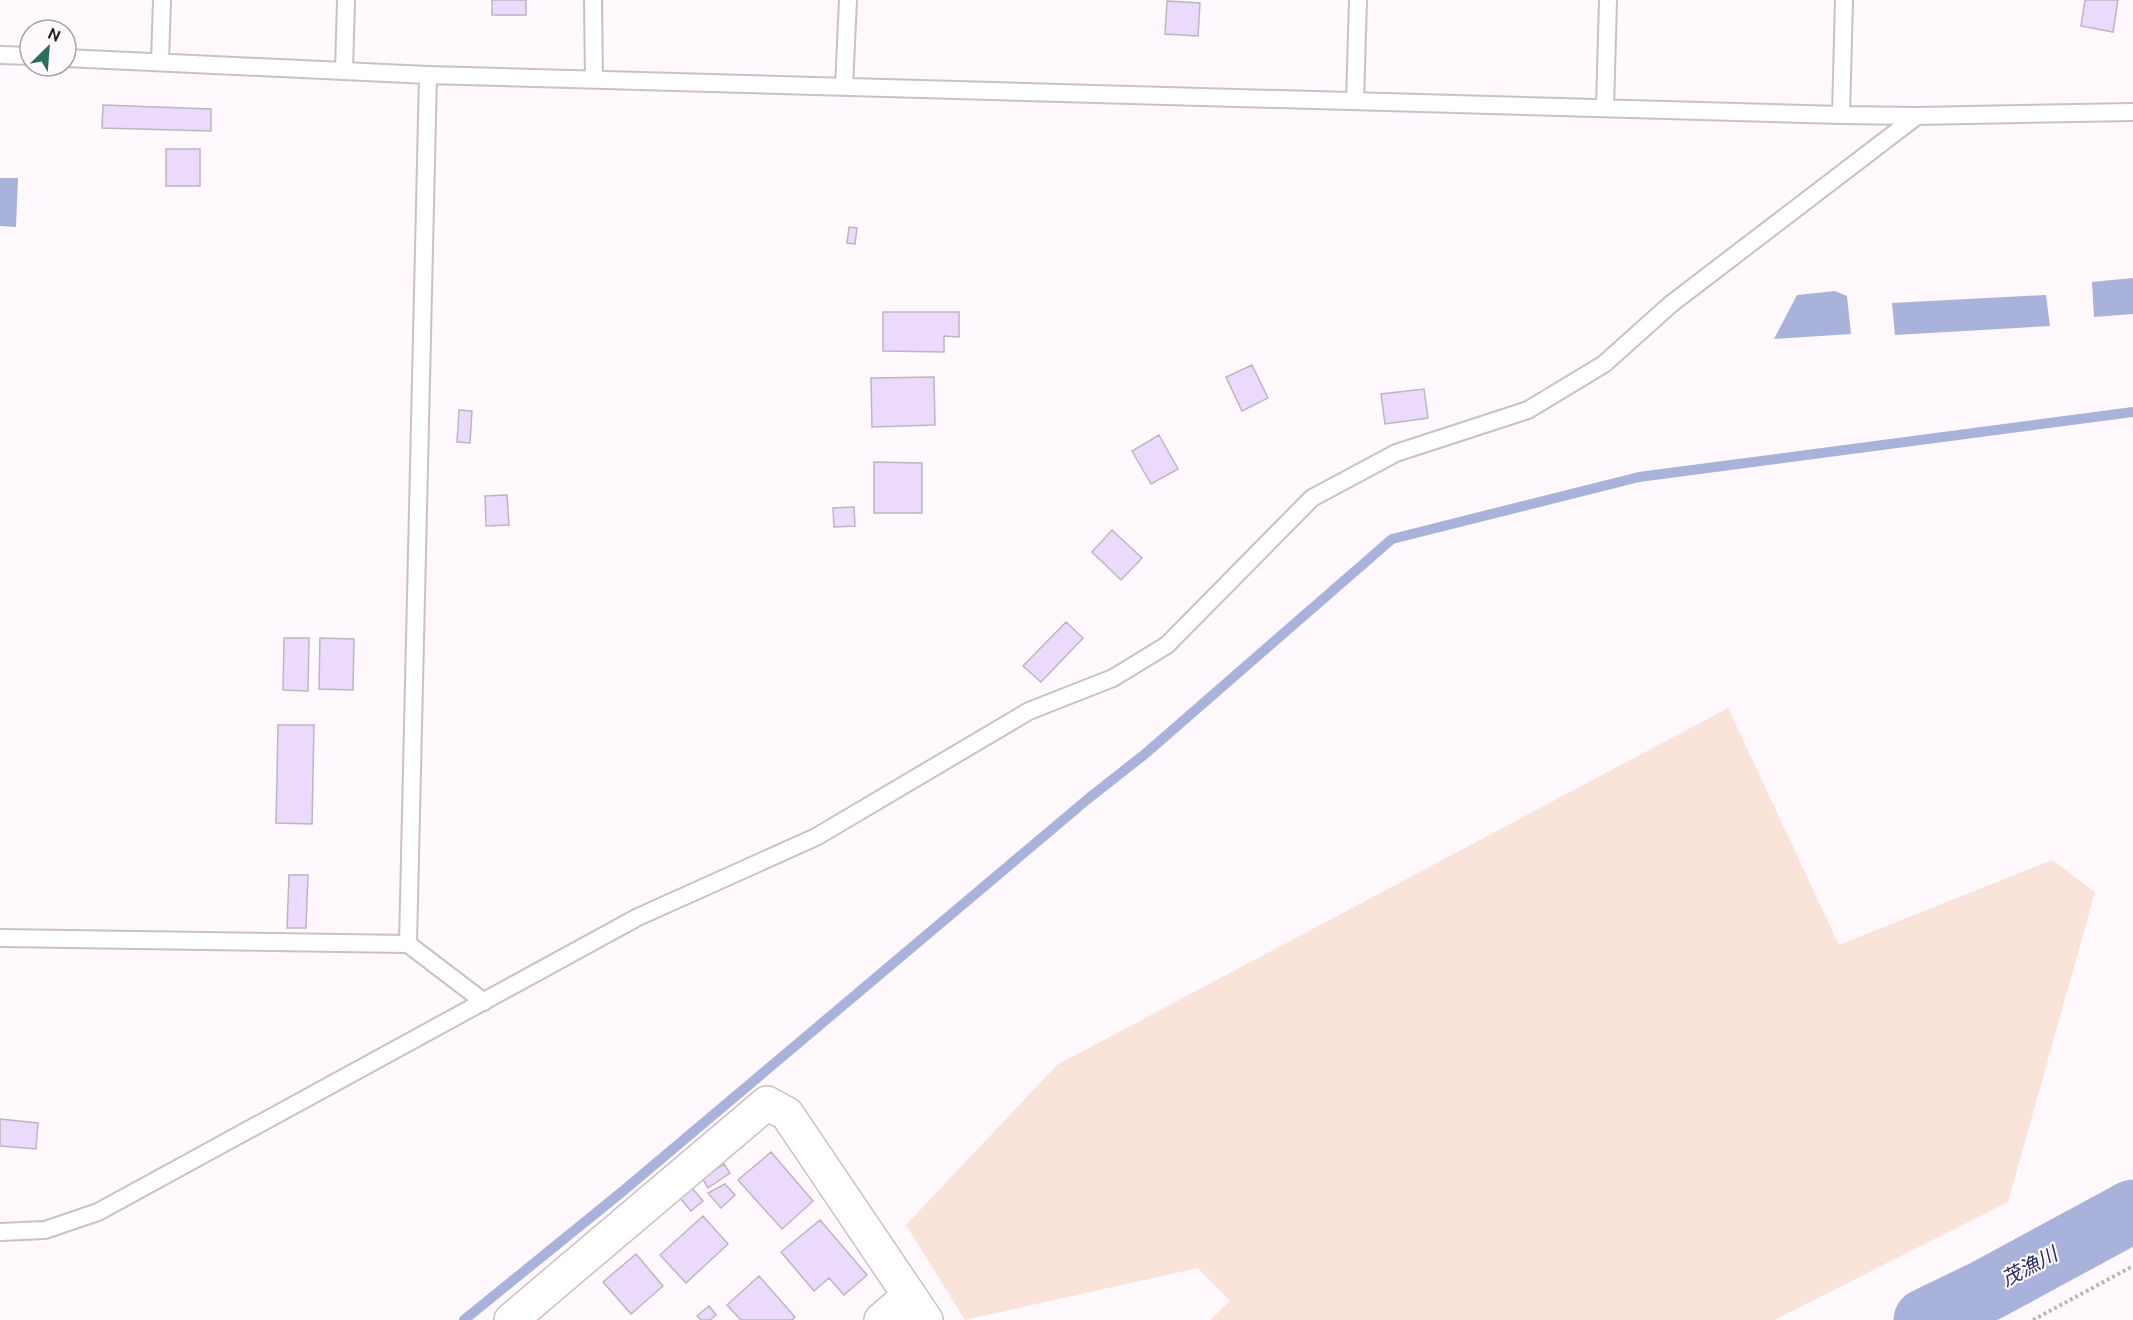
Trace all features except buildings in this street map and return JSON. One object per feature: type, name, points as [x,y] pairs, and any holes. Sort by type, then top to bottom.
[{"type":"street","points":[[511,1320],[767,1103],[787,1114],[917,1308],[881,1320]]},
{"type":"lane","points":[[160,62],[162,0]]},
{"type":"lane","points":[[344,71],[346,0]]},
{"type":"lane","points":[[593,0],[594,79]]},
{"type":"lane","points":[[844,87],[848,0]]},
{"type":"lane","points":[[1355,101],[1358,0]]},
{"type":"lane","points":[[1605,108],[1608,0]]},
{"type":"lane","points":[[1841,115],[1844,0]]},
{"type":"lane","points":[[0,55],[18,56]]},
{"type":"lane","points":[[78,59],[428,75],[1841,115],[2133,112]]},
{"type":"lane","points":[[408,944],[428,75]]},
{"type":"lane","points":[[0,1232],[45,1230],[98,1212],[638,916],[816,837],[1029,711],[1113,678],[1167,645],[1312,498],[1396,453],[1528,410],[1604,364],[1671,304],[1917,116]]},
{"type":"lane","points":[[0,938],[408,944],[484,1002]]},
{"type":"path","points":[[2033,1320],[2133,1266]]},
{"type":"shaded area","points":[[1728,708],[1839,945],[2052,860],[2095,892],[2008,1202],[1774,1320],[1210,1320],[1230,1301],[1198,1268],[965,1320],[906,1225],[1057,1065]]},
{"type":"water","points":[[0,178],[18,178],[16,227],[0,226]]},
{"type":"water","points":[[2133,278],[2133,314],[2094,317],[2092,282]]},
{"type":"water","points":[[1835,291],[1847,296],[1851,334],[1774,339],[1797,295]]},
{"type":"water","points":[[2046,295],[2050,326],[1895,335],[1892,303]]},
{"type":"waterway","points":[[464,1320],[623,1191],[1089,798],[1145,754],[1392,539],[1639,477],[2133,412]]},
{"type":"waterway","name":"茂漁川","points":[[1925,1320],[1987,1290],[2133,1211]]}]
